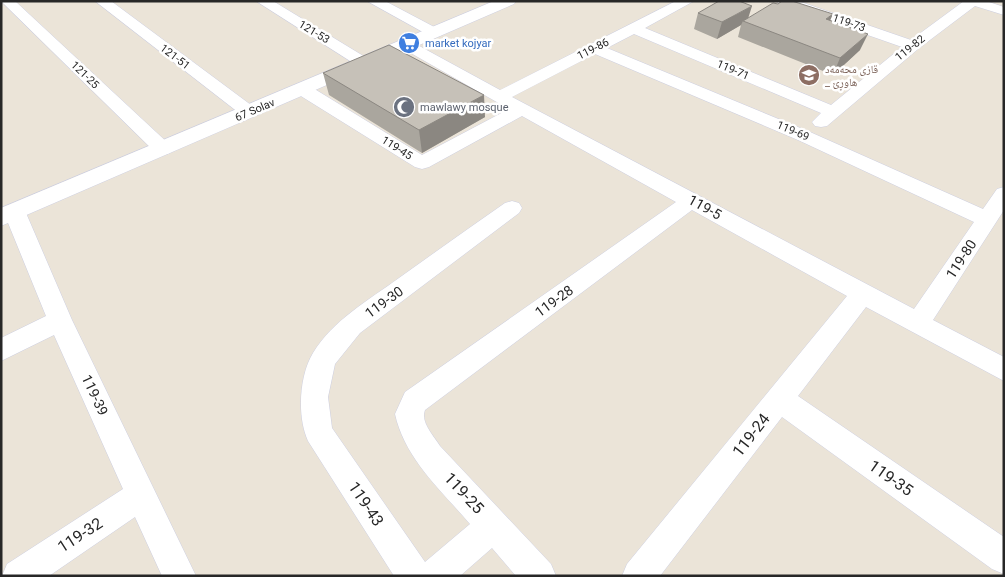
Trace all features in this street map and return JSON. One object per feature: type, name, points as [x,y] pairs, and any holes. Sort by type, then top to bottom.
[{"type":"street","points":[[7,5],[29,1]]},
{"type":"street","name":"121-51","points":[[102,1],[249,112]]},
{"type":"street","name":"121-53","points":[[263,1],[364,63]]},
{"type":"street","points":[[374,1],[435,33]]},
{"type":"street","name":"67 Solav","points":[[8,216],[508,1]]},
{"type":"street","name":"119-86","points":[[499,97],[687,1]]},
{"type":"street","name":"119-73","points":[[784,1],[913,46]]},
{"type":"street","points":[[971,1],[1004,11]]},
{"type":"street","name":"119-82","points":[[804,136],[971,1]]},
{"type":"street","name":"121-25","points":[[7,5],[163,149]]},
{"type":"street","name":"119-71","points":[[633,28],[833,112]]},
{"type":"street","name":"119-5","points":[[407,45],[521,110],[692,200],[1004,370]]},
{"type":"street","name":"119-69","points":[[596,49],[804,136],[987,219]]},
{"type":"street","name":"119-45","points":[[302,89],[422,163],[521,110]]},
{"type":"street","name":"119-80","points":[[918,324],[1004,194]]},
{"type":"street","name":"119-28","points":[[415,401],[692,200]]},
{"type":"street","name":"119-30","points":[[318,432],[314,397],[323,360],[351,326],[512,208]]},
{"type":"street","name":"119-39","points":[[8,216],[60,320],[179,576]]},
{"type":"street","name":"119-24","points":[[639,576],[863,293]]},
{"type":"street","points":[[1,350],[60,320]]},
{"type":"street","name":"119-35","points":[[779,400],[1004,557]]},
{"type":"street","name":"119-25","points":[[415,401],[409,414],[412,430],[430,456],[539,576]]},
{"type":"street","name":"119-43","points":[[318,432],[414,576]]},
{"type":"street","name":"119-32","points":[[19,576],[141,495]]},
{"type":"street","points":[[434,576],[494,525]]},
{"type":"building","points":[[719,1],[739,1],[752,6],[722,22],[698,13]]},
{"type":"building","points":[[782,1],[792,1],[833,14],[826,19],[868,34],[840,58],[743,21],[773,3],[778,4]]},
{"type":"building","points":[[389,45],[484,95],[419,130],[323,73]]},
{"type":"place","name":"market kojyar","points":[[409,43]]},
{"type":"place","name":"قازی محەمەد _ هاوڕێ","points":[[809,75]]},
{"type":"place","name":"mawlawy mosque","points":[[404,107]]}]
